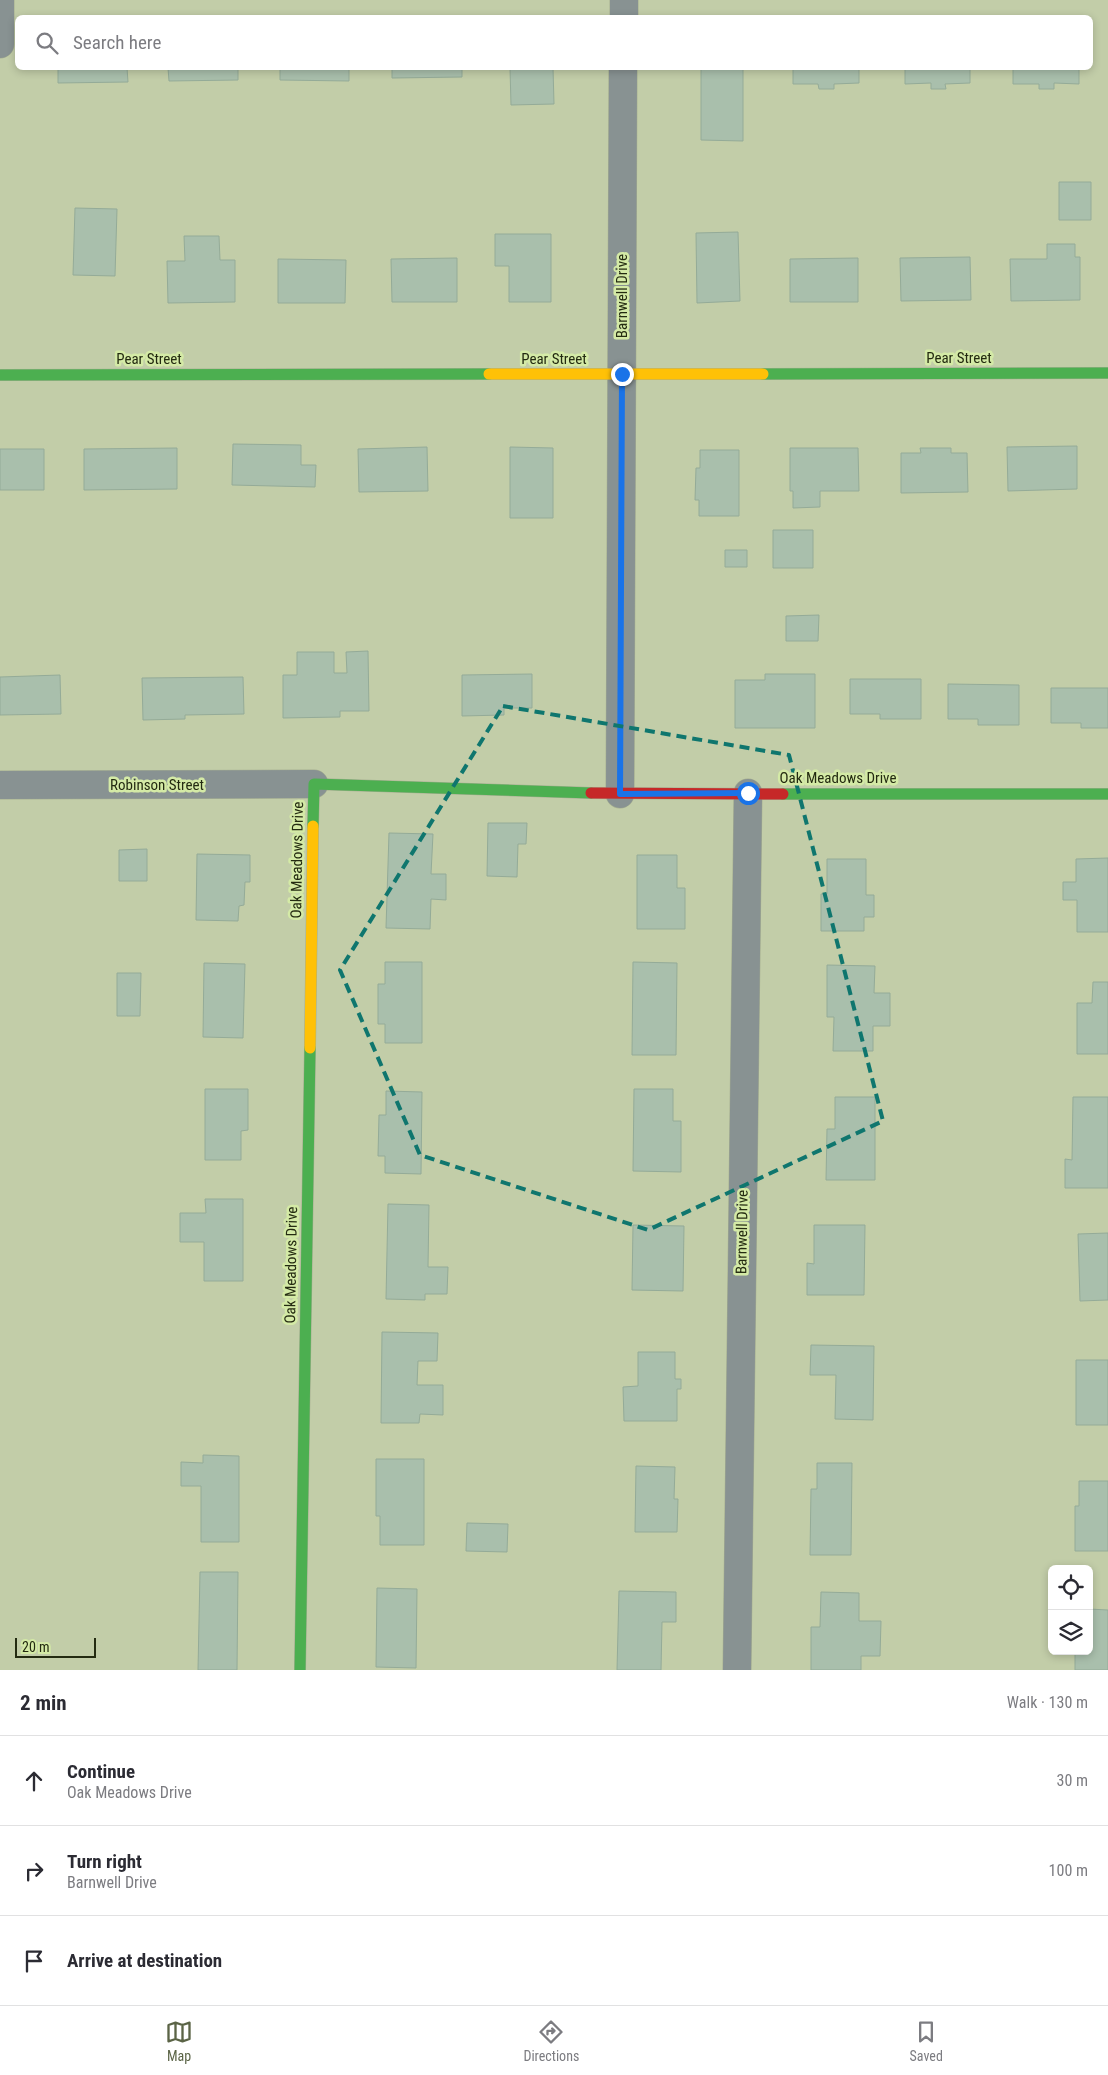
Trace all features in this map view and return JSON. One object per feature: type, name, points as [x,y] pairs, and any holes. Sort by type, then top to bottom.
[{"type":"street","points":[[0,0],[0,44]]},
{"type":"street","points":[[624,0],[624,15]]},
{"type":"street","name":"Barnwell Drive","points":[[620,794],[623,70]]},
{"type":"street","name":"Pear Street","points":[[0,375],[1108,373]]},
{"type":"street","name":"Oak Meadows Drive","points":[[300,1670],[314,784],[620,794],[1108,794]]},
{"type":"street","name":"Robinson Street","points":[[0,785],[314,784]]},
{"type":"street","name":"Barnwell Drive","points":[[737,1670],[748,793]]},
{"type":"highlighted area","points":[[503,706],[789,755],[883,1121],[648,1230],[420,1155],[340,970]]},
{"type":"building","points":[[58,70],[127,70],[128,82],[58,83]]},
{"type":"building","points":[[168,70],[238,70],[238,80],[169,81]]},
{"type":"building","points":[[280,70],[349,70],[349,81],[280,80]]},
{"type":"building","points":[[392,70],[462,70],[462,77],[392,78]]},
{"type":"building","points":[[510,70],[553,70],[554,104],[511,105]]},
{"type":"building","points":[[701,70],[743,70],[743,141],[701,140]]},
{"type":"building","points":[[793,70],[859,70],[859,83],[834,84],[834,89],[819,89],[818,84],[793,84]]},
{"type":"building","points":[[905,70],[970,70],[970,83],[945,84],[946,89],[931,89],[931,83],[905,84]]},
{"type":"building","points":[[1013,70],[1079,70],[1079,84],[1054,83],[1054,89],[1039,89],[1039,84],[1013,84]]},
{"type":"building","points":[[1059,182],[1091,182],[1091,220],[1059,220]]},
{"type":"building","points":[[75,208],[117,209],[115,276],[73,275]]},
{"type":"building","points":[[738,232],[740,301],[697,303],[696,233]]},
{"type":"building","points":[[495,234],[551,234],[551,302],[509,302],[509,266],[495,266]]},
{"type":"building","points":[[184,236],[219,236],[220,260],[235,260],[235,302],[168,303],[167,261],[185,261]]},
{"type":"building","points":[[1047,244],[1075,244],[1075,257],[1080,257],[1080,300],[1011,301],[1010,259],[1047,259]]},
{"type":"building","points":[[970,257],[971,300],[901,301],[900,258]]},
{"type":"building","points":[[457,258],[457,302],[392,302],[391,259]]},
{"type":"building","points":[[858,258],[858,302],[790,302],[790,259]]},
{"type":"building","points":[[278,259],[346,260],[345,303],[278,303]]},
{"type":"building","points":[[233,444],[301,445],[301,465],[316,465],[315,487],[232,485]]},
{"type":"building","points":[[1077,446],[1077,489],[1008,491],[1007,447]]},
{"type":"building","points":[[427,447],[428,491],[359,492],[358,449]]},
{"type":"building","points":[[510,447],[553,448],[553,518],[510,518]]},
{"type":"building","points":[[177,448],[177,489],[84,490],[84,449]]},
{"type":"building","points":[[790,448],[858,448],[859,491],[820,491],[820,507],[793,508],[793,491],[790,491]]},
{"type":"building","points":[[920,448],[951,448],[951,453],[967,453],[968,492],[901,493],[901,453],[921,453]]},
{"type":"building","points":[[0,449],[44,449],[44,490],[0,490]]},
{"type":"building","points":[[700,450],[739,450],[739,516],[699,516],[699,500],[695,500],[696,468],[700,468]]},
{"type":"building","points":[[773,530],[813,530],[813,568],[773,568]]},
{"type":"building","points":[[725,550],[747,550],[747,567],[725,567]]},
{"type":"building","points":[[819,615],[818,641],[786,641],[786,616]]},
{"type":"building","points":[[368,651],[369,711],[340,711],[340,717],[283,718],[283,675],[297,675],[297,652],[334,652],[334,673],[347,673],[346,652]]},
{"type":"building","points":[[532,674],[532,708],[504,708],[504,715],[462,716],[462,675]]},
{"type":"building","points":[[765,674],[815,674],[815,728],[735,728],[735,680],[765,680]]},
{"type":"building","points":[[60,675],[61,714],[0,715],[0,677]]},
{"type":"building","points":[[243,677],[244,714],[185,715],[185,719],[143,720],[142,678]]},
{"type":"building","points":[[850,679],[921,679],[921,719],[880,719],[880,714],[850,714]]},
{"type":"building","points":[[948,684],[1019,685],[1019,725],[978,725],[978,719],[948,719]]},
{"type":"building","points":[[1051,688],[1108,688],[1108,728],[1081,728],[1081,723],[1051,723]]},
{"type":"building","points":[[488,823],[527,823],[526,844],[518,844],[517,877],[487,876]]},
{"type":"building","points":[[389,833],[433,834],[431,874],[446,874],[446,900],[431,899],[430,929],[386,928]]},
{"type":"building","points":[[147,849],[147,881],[119,881],[119,850]]},
{"type":"building","points":[[197,854],[250,855],[250,882],[245,882],[244,905],[239,906],[238,921],[196,920]]},
{"type":"building","points":[[637,855],[677,855],[677,888],[685,888],[685,929],[637,929]]},
{"type":"building","points":[[1108,858],[1108,932],[1077,932],[1077,900],[1063,900],[1063,882],[1076,882],[1076,859]]},
{"type":"building","points":[[827,859],[866,859],[866,895],[874,895],[874,917],[864,917],[864,931],[821,931],[821,894],[827,894]]},
{"type":"building","points":[[385,962],[422,962],[422,1043],[385,1043],[385,1024],[378,1024],[378,984],[385,984]]},
{"type":"building","points":[[633,962],[677,963],[676,1055],[632,1055]]},
{"type":"building","points":[[204,963],[245,964],[243,1038],[203,1037]]},
{"type":"building","points":[[827,965],[875,966],[874,993],[890,993],[890,1026],[873,1026],[873,1051],[833,1051],[834,1017],[827,1017]]},
{"type":"building","points":[[117,973],[141,973],[140,1016],[117,1016]]},
{"type":"building","points":[[1093,982],[1108,982],[1108,1054],[1077,1054],[1077,1003],[1092,1003]]},
{"type":"building","points":[[205,1089],[248,1089],[248,1130],[241,1131],[241,1160],[205,1160]]},
{"type":"building","points":[[634,1089],[673,1089],[673,1121],[681,1121],[681,1172],[633,1171]]},
{"type":"building","points":[[386,1091],[422,1092],[421,1174],[385,1173],[385,1156],[378,1156],[379,1115],[386,1115]]},
{"type":"building","points":[[835,1097],[875,1097],[875,1180],[826,1180],[827,1129],[835,1129]]},
{"type":"building","points":[[1073,1097],[1108,1097],[1108,1188],[1065,1188],[1065,1159],[1072,1160]]},
{"type":"building","points":[[205,1199],[243,1199],[243,1281],[204,1281],[204,1242],[180,1242],[180,1213],[206,1213]]},
{"type":"building","points":[[388,1204],[429,1205],[428,1267],[448,1267],[447,1294],[425,1294],[425,1300],[386,1299]]},
{"type":"building","points":[[633,1225],[684,1226],[683,1291],[632,1290]]},
{"type":"building","points":[[814,1225],[865,1225],[864,1295],[807,1295],[807,1263],[814,1264]]},
{"type":"building","points":[[1108,1233],[1108,1300],[1080,1301],[1078,1234]]},
{"type":"building","points":[[382,1332],[438,1333],[437,1361],[418,1361],[417,1385],[443,1385],[443,1415],[420,1414],[419,1423],[381,1423]]},
{"type":"building","points":[[811,1345],[874,1346],[873,1420],[835,1419],[836,1375],[810,1375]]},
{"type":"building","points":[[638,1352],[675,1352],[675,1379],[681,1379],[681,1389],[677,1389],[677,1421],[624,1421],[623,1387],[638,1386]]},
{"type":"building","points":[[1076,1360],[1108,1360],[1108,1425],[1076,1425]]},
{"type":"building","points":[[203,1455],[239,1456],[239,1542],[201,1542],[201,1486],[181,1486],[181,1462],[203,1463]]},
{"type":"building","points":[[376,1459],[424,1459],[424,1545],[380,1545],[380,1516],[376,1516]]},
{"type":"building","points":[[817,1463],[852,1463],[851,1555],[810,1555],[811,1489],[817,1489]]},
{"type":"building","points":[[636,1466],[675,1467],[674,1499],[678,1499],[677,1532],[635,1532]]},
{"type":"building","points":[[1079,1481],[1108,1481],[1108,1551],[1075,1551],[1075,1506],[1079,1506]]},
{"type":"building","points":[[467,1523],[508,1524],[507,1552],[466,1551]]},
{"type":"building","points":[[200,1572],[238,1572],[237,1670],[198,1670]]},
{"type":"building","points":[[377,1588],[417,1589],[416,1668],[376,1667]]},
{"type":"building","points":[[619,1591],[676,1592],[676,1622],[662,1622],[661,1670],[617,1670]]},
{"type":"building","points":[[821,1592],[859,1593],[859,1621],[881,1621],[880,1656],[861,1656],[861,1670],[811,1670],[811,1627],[820,1627]]},
{"type":"building","points":[[1093,1609],[1108,1610],[1108,1670],[1075,1670],[1075,1655],[1093,1655]]},
{"type":"traffic: fast","points":[[763,374],[1108,373]]},
{"type":"traffic: fast","points":[[0,375],[489,374]]},
{"type":"traffic: fast","points":[[313,826],[314,784],[591,793]]},
{"type":"traffic: fast","points":[[783,794],[1108,794]]},
{"type":"traffic: fast","points":[[300,1670],[310,1048]]},
{"type":"traffic: slow","points":[[489,374],[763,374]]},
{"type":"traffic: slow","points":[[310,1048],[313,826]]},
{"type":"traffic: jam","points":[[591,793],[783,794]]},
{"type":"route","points":[[622,374],[620,794],[748,793]]}]
